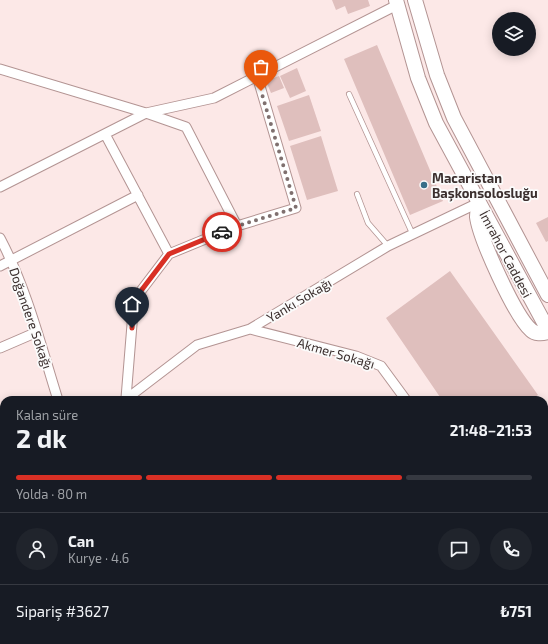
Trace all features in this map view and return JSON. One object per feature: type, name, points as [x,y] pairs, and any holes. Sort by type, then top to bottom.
[{"type":"main road","name":"İmrahor Caddesi","points":[[415,0],[437,75],[454,118],[548,296]]},
{"type":"main road","name":"İmrahor Caddesi","points":[[397,3],[410,54],[426,101],[478,203]]},
{"type":"main road","points":[[478,203],[477,216],[480,231],[511,299],[523,320],[531,330],[539,333],[548,331]]},
{"type":"street","points":[[0,187],[146,113],[214,98],[397,3]]},
{"type":"street","points":[[0,70],[146,113],[186,127],[237,226]]},
{"type":"street","points":[[125,396],[134,300],[169,254],[237,226],[296,208],[257,76]]},
{"type":"street","points":[[105,134],[169,254]]},
{"type":"street","points":[[0,266],[138,195]]},
{"type":"street","name":"Yankı Sokağı","points":[[129,396],[197,345],[250,329],[388,246],[478,203]]},
{"type":"street","name":"Doğandere Sokağı","points":[[0,238],[12,260],[37,332],[57,396]]},
{"type":"street","name":"Akmer Sokağı","points":[[250,329],[356,356],[381,366],[403,396]]},
{"type":"street","points":[[0,348],[37,332]]},
{"type":"lane","points":[[349,94],[413,235]]},
{"type":"lane","points":[[357,194],[368,223],[388,246]]},
{"type":"building","points":[[332,0],[368,0],[370,6],[348,14],[345,6],[336,10]]},
{"type":"building","points":[[377,45],[443,201],[410,215],[344,59]]},
{"type":"building","points":[[297,68],[306,91],[290,98],[280,76]]},
{"type":"building","points":[[279,76],[284,88],[271,93],[266,81]]},
{"type":"building","points":[[309,95],[321,131],[289,141],[277,106]]},
{"type":"building","points":[[321,136],[338,191],[307,200],[290,146]]},
{"type":"building","points":[[548,217],[548,241],[546,242],[536,223]]},
{"type":"building","points":[[450,271],[538,395],[439,396],[386,318]]},
{"type":"way so far","points":[[222,232],[296,208],[261,91]]},
{"type":"place","name":"Macaristan Başkonsolosluğu","points":[[424,185]]},
{"type":"route","points":[[132,328],[134,300],[169,254],[222,232]]}]
